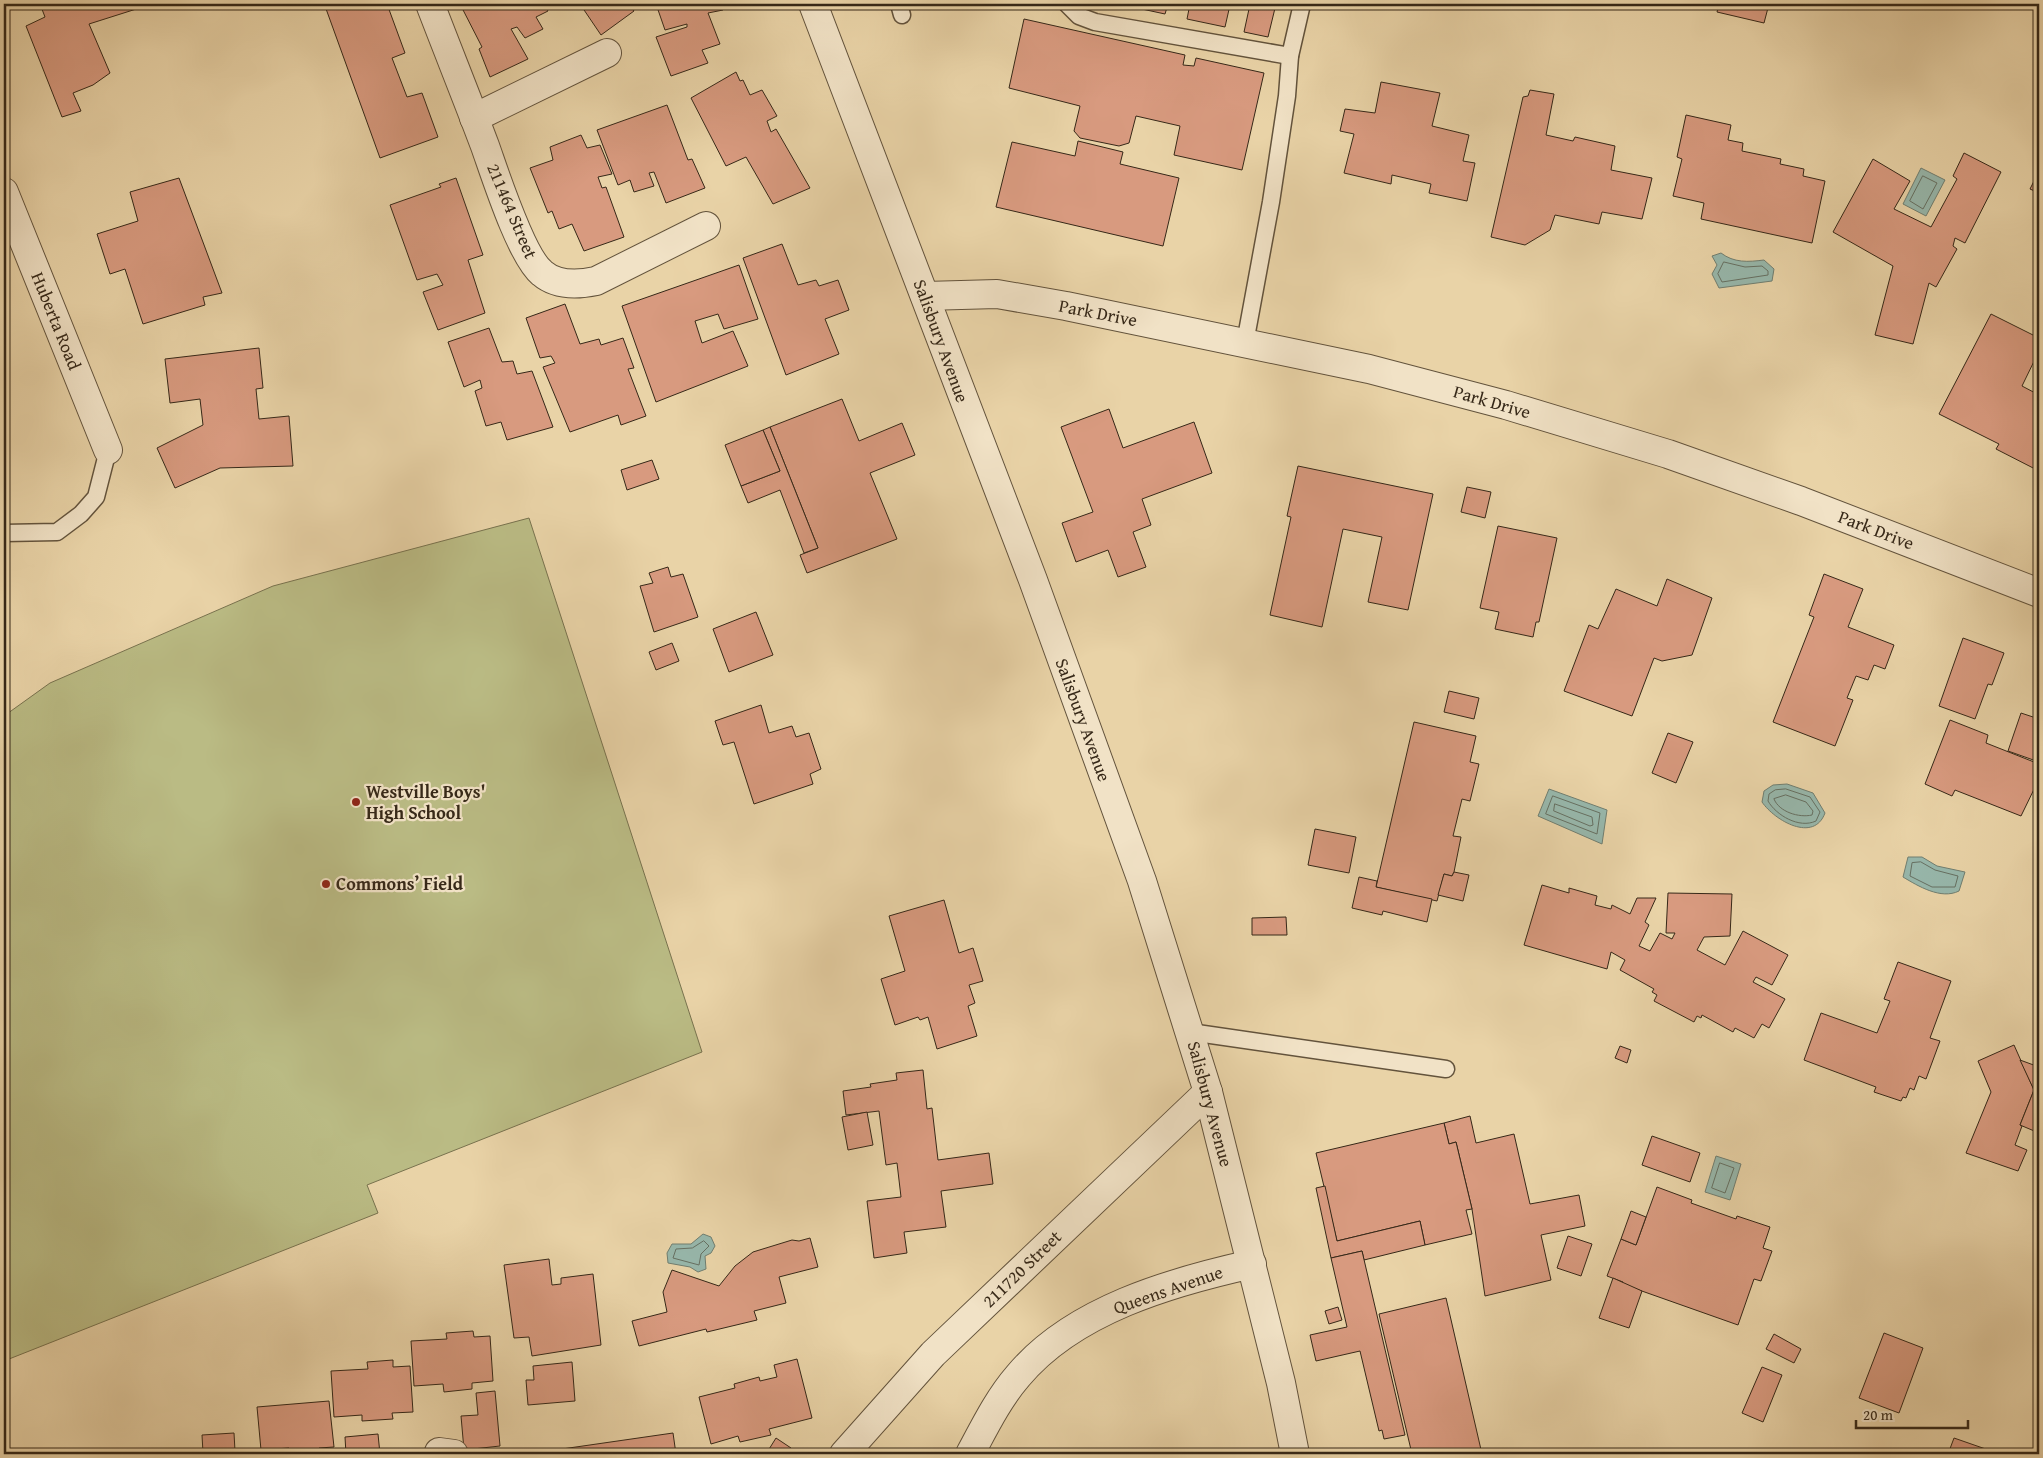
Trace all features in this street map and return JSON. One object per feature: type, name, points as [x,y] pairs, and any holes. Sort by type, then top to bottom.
[{"type":"street","name":"211464 Street","points":[[430,4],[530,260],[550,279],[580,284],[596,281],[706,226]]},
{"type":"street","name":"Salisbury Avenue","points":[[814,4],[1032,580],[1135,862],[1208,1092],[1281,1383],[1295,1454]]},
{"type":"street","points":[[474,118],[607,52]]},
{"type":"street","name":"Huberta Road","points":[[4,192],[108,450]]},
{"type":"street","name":"Park Drive","points":[[925,296],[997,294],[1066,306],[1378,371],[1506,405],[1668,454],[1801,501],[2039,593]]},
{"type":"street","name":"211720 Street","points":[[844,1454],[933,1354],[1208,1092]]},
{"type":"street","name":"Queens Avenue","points":[[970,1454],[995,1409],[1018,1376],[1048,1346],[1076,1327],[1121,1303],[1206,1275],[1252,1264]]},
{"type":"lane","points":[[1067,4],[1080,16],[1096,22],[1290,56]]},
{"type":"lane","points":[[1244,343],[1271,202],[1287,96],[1290,56],[1302,4]]},
{"type":"lane","points":[[4,533],[58,532],[81,514],[96,497],[108,450]]},
{"type":"lane","points":[[1190,1032],[1446,1069]]},
{"type":"green space","name":"Commons’ Field","points":[[529,518],[702,1052],[367,1185],[378,1213],[4,1361],[4,716],[50,683],[273,586]]},
{"type":"water","points":[[1921,168],[1945,180],[1926,216],[1903,204]]},
{"type":"water","points":[[1721,253],[1731,259],[1741,261],[1764,260],[1774,269],[1772,281],[1719,288],[1712,274],[1717,265],[1712,256]]},
{"type":"water","points":[[1787,784],[1813,793],[1825,813],[1820,822],[1812,827],[1794,826],[1776,816],[1762,802],[1764,791],[1773,785]]},
{"type":"water","points":[[1549,789],[1607,810],[1602,844],[1538,816]]},
{"type":"water","points":[[1908,857],[1922,857],[1937,866],[1965,872],[1959,891],[1945,894],[1937,893],[1903,877]]},
{"type":"water","points":[[1716,1156],[1741,1164],[1730,1200],[1705,1192]]},
{"type":"water","points":[[703,1234],[711,1237],[715,1246],[711,1253],[705,1256],[706,1269],[698,1272],[690,1267],[668,1263],[667,1253],[672,1244],[691,1244]]},
{"type":"building","points":[[40,4],[152,4],[89,24],[110,73],[93,85],[73,93],[81,111],[62,117],[26,26],[45,17]]},
{"type":"building","points":[[330,4],[387,4],[405,53],[392,58],[407,97],[422,93],[438,137],[380,158],[325,6]]},
{"type":"building","points":[[460,4],[544,4],[548,11],[536,17],[543,29],[525,38],[517,27],[511,29],[528,59],[490,77],[479,49],[482,47]]},
{"type":"building","points":[[580,4],[629,4],[634,11],[601,35]]},
{"type":"building","points":[[656,4],[721,4],[723,10],[708,13],[720,44],[702,50],[708,63],[671,76],[656,37],[687,27],[687,24],[665,30]]},
{"type":"building","points":[[1129,4],[1168,4],[1165,14],[1128,6]]},
{"type":"building","points":[[1190,4],[1276,4],[1268,37],[1244,32],[1249,9],[1230,5],[1225,27],[1187,19]]},
{"type":"building","points":[[1719,4],[1769,4],[1764,23],[1717,12]]},
{"type":"building","points":[[1024,19],[1185,55],[1183,65],[1194,66],[1196,58],[1264,73],[1242,170],[1174,155],[1180,126],[1136,116],[1129,143],[1119,146],[1080,138],[1074,131],[1080,106],[1009,88]]},
{"type":"building","points":[[736,72],[740,81],[743,80],[750,95],[762,90],[777,116],[767,121],[771,132],[776,129],[810,188],[773,204],[746,157],[726,166],[691,98]]},
{"type":"building","points":[[1381,82],[1440,93],[1432,126],[1469,135],[1463,161],[1475,163],[1467,201],[1429,193],[1431,184],[1392,175],[1391,184],[1344,173],[1354,134],[1340,131],[1345,109],[1375,113]]},
{"type":"building","points":[[1530,90],[1554,94],[1546,135],[1573,141],[1575,137],[1615,146],[1611,170],[1652,178],[1642,219],[1602,212],[1599,224],[1555,215],[1550,230],[1525,245],[1491,237],[1523,97],[1528,96]]},
{"type":"building","points":[[667,105],[688,160],[692,159],[705,188],[666,203],[654,172],[649,173],[654,186],[634,192],[630,180],[618,185],[597,130]]},
{"type":"building","points":[[1686,115],[1731,125],[1728,140],[1743,143],[1742,151],[1781,159],[1780,164],[1804,169],[1803,176],[1825,181],[1812,243],[1701,219],[1704,203],[1673,196],[1682,159],[1677,157]]},
{"type":"building","points":[[581,135],[587,148],[600,145],[612,174],[598,177],[602,188],[606,187],[624,237],[584,251],[572,224],[559,229],[552,211],[548,213],[530,168],[553,160],[550,147]]},
{"type":"building","points":[[1078,141],[1123,152],[1120,164],[1179,178],[1163,246],[996,207],[1012,142],[1075,156]]},
{"type":"building","points":[[1964,153],[2001,172],[1965,243],[1955,238],[1953,246],[1957,249],[1936,287],[1929,283],[1913,344],[1875,335],[1893,266],[1833,232],[1873,159],[1910,181],[1894,209],[1931,227],[1957,179],[1953,176]]},
{"type":"building","points":[[2039,171],[2039,193],[2030,189]]},
{"type":"building","points":[[179,178],[222,293],[203,297],[205,305],[143,324],[125,269],[110,274],[97,234],[138,221],[130,192]]},
{"type":"building","points":[[456,178],[483,255],[468,260],[485,313],[438,330],[423,292],[443,285],[437,274],[417,280],[390,205],[441,187],[439,184]]},
{"type":"building","points":[[782,244],[798,285],[816,280],[819,286],[838,280],[849,310],[825,319],[839,354],[786,375],[743,258]]},
{"type":"building","points":[[739,265],[758,319],[724,329],[718,314],[695,321],[702,343],[733,331],[748,366],[656,402],[622,306]]},
{"type":"building","points":[[565,304],[580,344],[599,339],[601,345],[623,338],[634,368],[628,369],[646,416],[621,425],[618,415],[570,432],[543,367],[555,363],[551,356],[540,358],[526,318]]},
{"type":"building","points":[[1991,314],[2039,338],[2039,351],[2022,386],[2039,395],[2039,471],[1996,449],[1999,444],[1939,414]]},
{"type":"building","points":[[489,328],[502,362],[513,361],[517,374],[532,371],[553,427],[507,440],[501,422],[486,426],[475,391],[482,388],[480,380],[464,387],[448,342]]},
{"type":"building","points":[[259,348],[263,388],[256,389],[259,419],[289,416],[293,466],[220,468],[175,488],[157,448],[203,425],[200,399],[170,403],[165,359]]},
{"type":"building","points":[[842,399],[859,441],[902,423],[915,455],[870,473],[897,539],[807,573],[800,555],[818,548],[770,427]]},
{"type":"building","points":[[1109,409],[1123,448],[1194,422],[1212,473],[1142,499],[1151,525],[1133,532],[1146,567],[1118,577],[1108,550],[1076,562],[1062,523],[1093,512],[1061,427]]},
{"type":"building","points":[[770,427],[818,548],[804,553],[780,490],[748,503],[741,486],[780,471],[763,430]]},
{"type":"building","points":[[763,430],[780,471],[741,486],[725,445]]},
{"type":"building","points":[[652,460],[659,479],[627,490],[621,470]]},
{"type":"building","points":[[1298,466],[1433,494],[1408,610],[1368,602],[1382,537],[1343,529],[1322,627],[1270,615],[1291,517],[1287,516]]},
{"type":"building","points":[[1467,487],[1491,492],[1485,518],[1461,512]]},
{"type":"building","points":[[1498,526],[1557,538],[1539,622],[1536,622],[1533,637],[1495,629],[1499,612],[1480,608]]},
{"type":"building","points":[[668,567],[671,577],[683,574],[698,617],[654,632],[640,586],[653,583],[649,573]]},
{"type":"building","points":[[1824,574],[1863,589],[1848,627],[1894,645],[1885,669],[1874,665],[1868,680],[1856,676],[1847,698],[1853,700],[1835,746],[1773,722],[1814,617],[1809,615]]},
{"type":"building","points":[[1667,579],[1712,598],[1692,655],[1662,661],[1654,658],[1632,716],[1564,691],[1589,625],[1598,629],[1616,589],[1657,606]]},
{"type":"building","points":[[756,612],[773,655],[729,672],[713,629]]},
{"type":"building","points":[[1963,638],[2004,653],[1992,685],[1988,684],[1975,719],[1939,706]]},
{"type":"building","points":[[672,643],[679,661],[656,670],[649,652]]},
{"type":"building","points":[[1449,691],[1479,698],[1474,719],[1444,712]]},
{"type":"building","points":[[761,705],[769,733],[792,726],[796,737],[809,733],[821,769],[810,774],[813,784],[754,804],[734,742],[723,745],[715,721]]},
{"type":"building","points":[[2021,713],[2039,719],[2039,762],[2008,751]]},
{"type":"building","points":[[1950,720],[1988,735],[1986,743],[2039,764],[2039,779],[2021,816],[1955,790],[1952,796],[1925,784]]},
{"type":"building","points":[[1414,722],[1476,736],[1470,762],[1479,764],[1470,801],[1462,799],[1453,836],[1461,837],[1454,872],[1452,876],[1444,874],[1437,901],[1376,887]]},
{"type":"building","points":[[1668,733],[1693,742],[1676,783],[1652,773]]},
{"type":"building","points":[[1315,829],[1356,837],[1349,873],[1308,865]]},
{"type":"building","points":[[1454,872],[1469,875],[1463,901],[1438,895],[1444,874],[1452,876]]},
{"type":"building","points":[[1359,877],[1377,881],[1376,887],[1432,899],[1427,922],[1383,911],[1382,915],[1352,908]]},
{"type":"building","points":[[1542,885],[1569,893],[1569,888],[1597,896],[1595,905],[1611,909],[1612,905],[1630,914],[1637,898],[1656,898],[1645,922],[1649,925],[1639,946],[1650,951],[1660,933],[1672,939],[1675,933],[1666,933],[1668,893],[1732,894],[1730,936],[1704,937],[1697,950],[1725,965],[1743,931],[1788,955],[1772,985],[1756,977],[1753,982],[1785,999],[1769,1028],[1762,1024],[1754,1038],[1735,1028],[1733,1032],[1702,1015],[1701,1018],[1697,1016],[1694,1022],[1654,1001],[1657,995],[1652,992],[1654,989],[1620,970],[1625,960],[1611,952],[1607,969],[1524,945]]},
{"type":"building","points":[[944,900],[959,953],[973,948],[983,981],[969,985],[975,1003],[968,1006],[977,1036],[937,1049],[928,1017],[920,1020],[918,1017],[895,1025],[881,979],[905,971],[889,916]]},
{"type":"building","points":[[1286,917],[1287,935],[1252,935],[1252,918]]},
{"type":"building","points":[[1898,962],[1951,981],[1930,1038],[1940,1041],[1926,1079],[1919,1076],[1914,1090],[1910,1088],[1906,1098],[1903,1097],[1901,1101],[1874,1092],[1876,1087],[1804,1060],[1821,1013],[1877,1033],[1890,1001],[1884,999]]},
{"type":"building","points":[[2014,1045],[2034,1090],[2020,1125],[2022,1126],[2015,1145],[2027,1150],[2018,1171],[1966,1153],[1991,1092],[1978,1061]]},
{"type":"building","points":[[1620,1046],[1631,1050],[1627,1063],[1615,1058]]},
{"type":"building","points":[[2020,1060],[2039,1067],[2039,1133],[2020,1125],[2034,1090]]},
{"type":"building","points":[[923,1070],[927,1109],[932,1108],[938,1160],[989,1153],[993,1184],[941,1191],[946,1227],[904,1232],[907,1253],[874,1258],[867,1201],[901,1197],[897,1163],[886,1165],[879,1111],[846,1115],[843,1091],[871,1087],[870,1084],[897,1080],[896,1073]]},
{"type":"building","points":[[867,1112],[873,1145],[848,1150],[842,1117]]},
{"type":"building","points":[[1470,1116],[1476,1143],[1514,1134],[1530,1204],[1579,1195],[1585,1226],[1541,1235],[1551,1280],[1485,1296],[1472,1209],[1456,1142],[1449,1144],[1444,1123]]},
{"type":"building","points":[[1444,1123],[1449,1144],[1456,1142],[1472,1209],[1466,1210],[1472,1234],[1425,1245],[1420,1221],[1337,1241],[1316,1153]]},
{"type":"building","points":[[1652,1136],[1700,1153],[1690,1182],[1642,1165]]},
{"type":"building","points":[[1325,1186],[1337,1241],[1420,1221],[1425,1245],[1364,1260],[1362,1251],[1331,1258],[1316,1188]]},
{"type":"building","points":[[1657,1187],[1692,1200],[1691,1203],[1736,1219],[1737,1216],[1770,1227],[1763,1248],[1772,1251],[1761,1281],[1754,1279],[1738,1325],[1622,1284],[1623,1282],[1607,1276],[1621,1239],[1636,1245]]},
{"type":"building","points":[[1631,1211],[1646,1217],[1636,1245],[1621,1239]]},
{"type":"building","points":[[1568,1236],[1592,1244],[1581,1276],[1557,1268]]},
{"type":"building","points":[[810,1238],[818,1267],[779,1277],[786,1303],[754,1311],[757,1320],[707,1332],[706,1329],[639,1346],[632,1321],[667,1312],[663,1292],[672,1270],[719,1286],[735,1266],[753,1252],[792,1240],[799,1241]]},
{"type":"building","points":[[1362,1251],[1405,1435],[1384,1439],[1382,1430],[1379,1431],[1360,1351],[1316,1361],[1310,1335],[1347,1327],[1331,1258]]},
{"type":"building","points":[[549,1259],[552,1285],[561,1284],[561,1278],[593,1274],[601,1345],[532,1356],[529,1337],[514,1338],[504,1265]]},
{"type":"building","points":[[1613,1278],[1642,1291],[1629,1328],[1599,1318]]},
{"type":"building","points":[[1446,1298],[1482,1454],[1412,1454],[1379,1314]]},
{"type":"building","points":[[1338,1307],[1342,1320],[1329,1324],[1325,1311]]},
{"type":"building","points":[[473,1331],[474,1337],[490,1336],[493,1381],[472,1383],[472,1389],[444,1392],[443,1384],[414,1386],[411,1341],[447,1339],[446,1333]]},
{"type":"building","points":[[1884,1333],[1923,1348],[1899,1413],[1859,1398]]},
{"type":"building","points":[[1774,1334],[1801,1349],[1794,1363],[1766,1349]]},
{"type":"building","points":[[797,1359],[812,1418],[769,1429],[771,1435],[740,1442],[738,1436],[711,1444],[699,1397],[735,1388],[734,1384],[759,1377],[760,1381],[777,1377],[774,1365]]},
{"type":"building","points":[[393,1360],[393,1367],[410,1366],[413,1412],[392,1413],[393,1419],[362,1421],[362,1415],[334,1417],[331,1371],[368,1369],[367,1362]]},
{"type":"building","points":[[572,1362],[575,1401],[528,1405],[526,1380],[534,1380],[533,1366]]},
{"type":"building","points":[[1762,1367],[1782,1375],[1763,1422],[1742,1413]]},
{"type":"building","points":[[495,1391],[500,1446],[464,1450],[461,1416],[478,1415],[476,1393]]},
{"type":"building","points":[[329,1401],[334,1447],[319,1448],[319,1453],[302,1454],[289,1454],[289,1448],[261,1450],[257,1407]]},
{"type":"building","points":[[234,1433],[235,1451],[261,1449],[261,1454],[188,1454],[203,1453],[202,1435]]},
{"type":"building","points":[[673,1433],[676,1454],[562,1454],[562,1449]]},
{"type":"building","points":[[378,1434],[380,1454],[346,1454],[345,1437]]},
{"type":"building","points":[[776,1438],[791,1448],[787,1454],[766,1454]]},
{"type":"building","points":[[1954,1438],[2000,1454],[1948,1454]]},
{"type":"place","name":"Westville Boys' High School","points":[[356,802]]},
{"type":"place","name":"Commons’ Field","points":[[326,884]]}]
